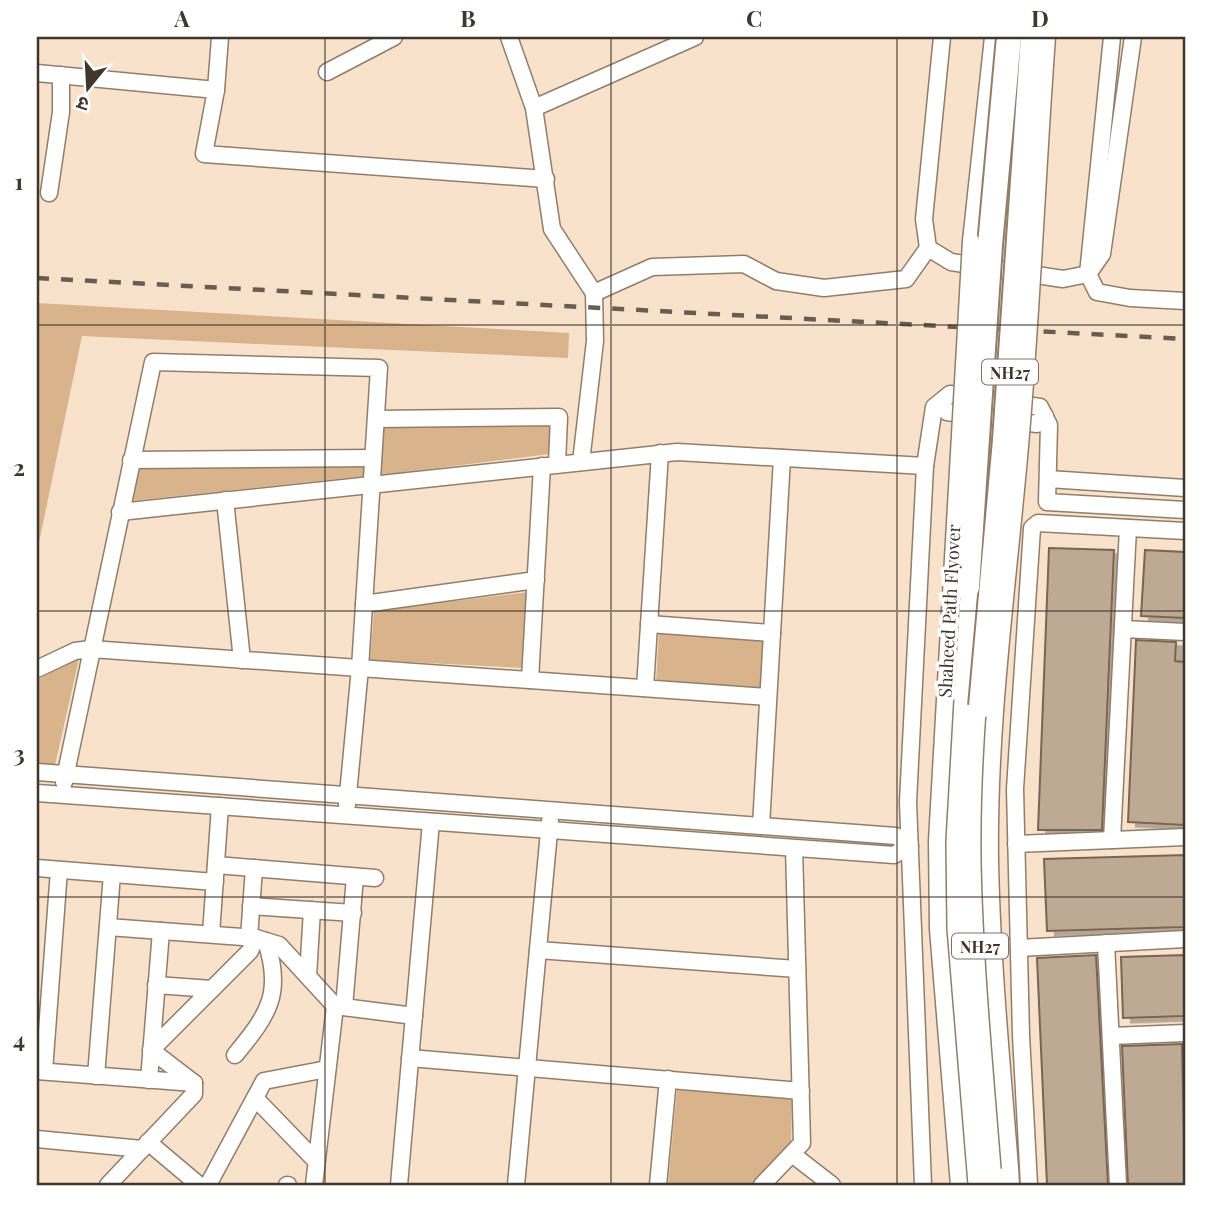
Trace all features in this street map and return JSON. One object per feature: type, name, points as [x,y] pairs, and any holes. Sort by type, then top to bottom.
[{"type":"highway","name":"Shaheed Path Flyover","points":[[971,1185],[957,890],[957,730],[990,246],[1009,37]]},
{"type":"highway","name":"NH27","points":[[1001,1177],[977,859],[989,716],[1033,37]]},
{"type":"highway","points":[[947,646],[967,587]]},
{"type":"street","points":[[220,37],[216,90],[204,154],[546,179]]},
{"type":"street","points":[[327,72],[394,37]]},
{"type":"street","points":[[509,37],[534,108],[552,229],[594,293],[594,341],[581,462]]},
{"type":"street","points":[[534,108],[695,37]]},
{"type":"street","points":[[594,293],[652,267],[744,264],[776,281],[824,288],[906,279],[928,248],[923,219],[942,37]]},
{"type":"street","name":"Shaheed Path Flyover","points":[[959,1185],[937,929],[937,841],[971,242],[993,37]]},
{"type":"street","points":[[989,716],[1021,443],[1047,37]]},
{"type":"street","points":[[1112,37],[1088,274],[1097,292],[1130,298],[1185,301]]},
{"type":"street","points":[[928,248],[951,262],[1063,279],[1088,274],[1102,254],[1133,37]]},
{"type":"street","points":[[37,73],[216,90]]},
{"type":"street","points":[[49,193],[61,111],[61,75]]},
{"type":"street","points":[[61,795],[153,362],[379,368],[360,668],[346,816]]},
{"type":"street","points":[[923,1185],[908,802],[925,466],[933,410],[950,394],[1040,407],[1049,425],[1047,502],[1185,510]]},
{"type":"street","points":[[376,419],[559,417],[550,465],[536,580],[530,680]]},
{"type":"street","points":[[645,688],[660,453]]},
{"type":"street","points":[[120,512],[660,453],[925,466]]},
{"type":"street","points":[[131,460],[373,458]]},
{"type":"street","points":[[761,826],[782,458]]},
{"type":"street","points":[[1048,479],[1185,488]]},
{"type":"street","points":[[225,500],[242,660]]},
{"type":"street","points":[[1029,1185],[1015,789],[1032,528],[1038,523],[1185,531]]},
{"type":"street","points":[[1112,840],[1128,528]]},
{"type":"street","points":[[364,604],[536,580]]},
{"type":"street","points":[[649,624],[772,633]]},
{"type":"street","points":[[1123,629],[1185,632]]},
{"type":"street","points":[[37,669],[75,651],[92,649],[768,696]]},
{"type":"street","points":[[37,772],[895,836],[909,846]]},
{"type":"street","points":[[37,793],[894,855],[909,846]]},
{"type":"street","points":[[211,934],[220,806]]},
{"type":"street","points":[[516,1185],[551,811]]},
{"type":"street","points":[[399,1185],[431,822]]},
{"type":"street","points":[[1016,844],[1185,837]]},
{"type":"street","points":[[762,1185],[802,1143],[794,848]]},
{"type":"street","points":[[216,865],[375,878]]},
{"type":"street","points":[[37,868],[215,882]]},
{"type":"street","points":[[235,1055],[274,996],[276,971],[257,939],[251,906],[254,868]]},
{"type":"street","points":[[59,870],[40,1071],[194,1083]]},
{"type":"street","points":[[96,1076],[112,874]]},
{"type":"street","points":[[314,1185],[327,1069],[340,1007],[353,913],[355,877]]},
{"type":"street","points":[[251,906],[353,913]]},
{"type":"street","points":[[307,976],[312,910]]},
{"type":"street","points":[[108,927],[211,934],[257,939],[279,945],[340,1007],[414,1016]]},
{"type":"street","points":[[149,1080],[161,930]]},
{"type":"street","points":[[151,1050],[250,951],[257,939]]},
{"type":"street","points":[[1019,947],[1185,939]]},
{"type":"street","points":[[1106,943],[1118,1185]]},
{"type":"street","points":[[538,950],[797,969]]},
{"type":"street","points":[[156,985],[212,989]]},
{"type":"street","points":[[1111,1036],[1185,1033]]},
{"type":"street","points":[[151,1050],[194,1083]]},
{"type":"street","points":[[410,1058],[800,1091]]},
{"type":"street","points":[[208,1185],[264,1081],[327,1069]]},
{"type":"street","points":[[658,1185],[668,1079]]},
{"type":"street","points":[[108,1185],[194,1094],[194,1083]]},
{"type":"street","points":[[255,1098],[316,1161]]},
{"type":"street","points":[[37,1139],[145,1146],[199,1185]]},
{"type":"street","points":[[792,1154],[821,1182]]},
{"type":"street","points":[[1001,1177],[1011,1185]]},
{"type":"shaded area","points":[[37,303],[569,333],[568,358],[82,336],[37,552]]},
{"type":"shaded area","points":[[552,424],[550,454],[381,475],[384,427]]},
{"type":"shaded area","points":[[366,465],[366,476],[130,501],[136,468]]},
{"type":"shaded area","points":[[529,592],[524,668],[370,660],[374,611]]},
{"type":"shaded area","points":[[659,631],[764,639],[761,689],[656,682]]},
{"type":"shaded area","points":[[79,659],[55,765],[37,764],[37,680]]},
{"type":"shaded area","points":[[677,1090],[792,1098],[791,1144],[751,1185],[668,1185]]},
{"type":"building","points":[[1049,548],[1114,550],[1102,830],[1038,830]]},
{"type":"building","points":[[1145,550],[1185,552],[1185,618],[1141,616]]},
{"type":"building","points":[[1136,640],[1176,642],[1175,661],[1185,662],[1185,825],[1128,822]]},
{"type":"building","points":[[1185,855],[1185,927],[1047,931],[1044,859]]},
{"type":"building","points":[[1096,955],[1108,1185],[1047,1185],[1037,958]]},
{"type":"building","points":[[1185,955],[1185,1016],[1123,1018],[1121,957]]},
{"type":"building","points":[[1182,1044],[1185,1185],[1128,1185],[1122,1046]]},
{"type":"railway","points":[[37,278],[1185,339]]}]
